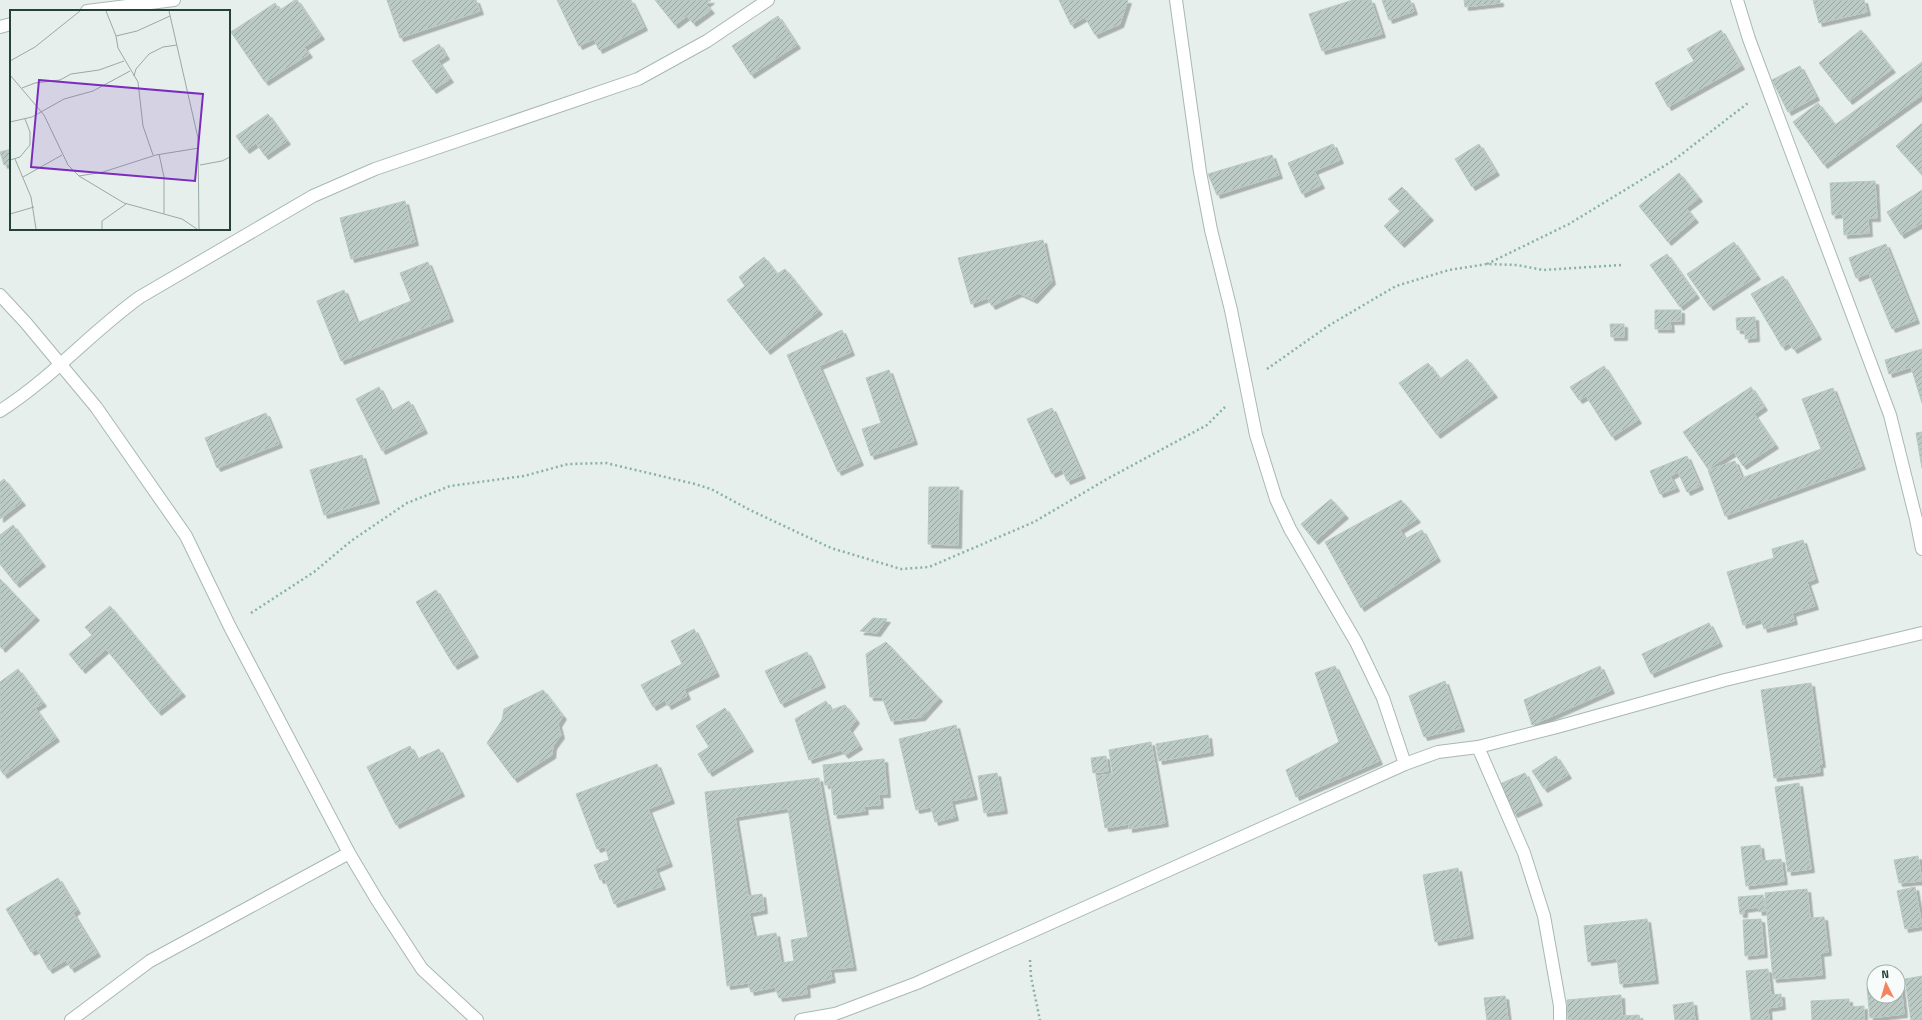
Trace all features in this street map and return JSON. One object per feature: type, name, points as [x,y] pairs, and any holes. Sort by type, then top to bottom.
[{"type":"street","points":[[95,10],[174,0]]},
{"type":"street","points":[[0,411],[20,398],[61,365],[118,312],[140,296],[313,196],[375,169],[638,79],[707,41],[768,0]]},
{"type":"street","points":[[1176,0],[1202,179],[1211,230],[1231,310],[1256,435],[1276,499],[1290,529],[1356,642],[1383,698],[1405,764]]},
{"type":"street","points":[[1737,0],[1767,89],[1890,415],[1922,549]]},
{"type":"street","points":[[0,27],[10,24]]},
{"type":"street","points":[[0,295],[96,407],[186,536],[230,627],[349,853],[377,900],[422,969],[476,1020]]},
{"type":"street","points":[[800,1020],[835,1014],[918,983],[1405,764],[1438,752],[1478,747],[1557,728],[1725,680],[1922,633]]},
{"type":"street","points":[[1478,747],[1524,853],[1544,916],[1560,1006],[1560,1020]]},
{"type":"street","points":[[71,1020],[150,961],[349,853]]},
{"type":"path","points":[[1487,264],[1569,224],[1674,160],[1767,89]]},
{"type":"path","points":[[230,627],[314,572],[351,541],[407,503],[450,486],[524,476],[568,464],[606,463],[695,484],[711,489],[750,510],[831,548],[901,569],[929,567],[1034,522],[1107,478],[1208,425],[1246,384],[1328,326],[1396,286],[1449,270],[1487,264],[1517,264],[1543,270],[1621,265]]},
{"type":"path","points":[[1029,933],[1031,977],[1040,1020]]},
{"type":"building","points":[[297,0],[321,36],[304,47],[309,54],[265,82],[231,32],[275,3],[280,10]]},
{"type":"building","points":[[387,0],[476,0],[480,11],[400,38]]},
{"type":"building","points":[[557,0],[631,0],[644,27],[599,50],[594,39],[579,46]]},
{"type":"building","points":[[655,0],[711,0],[706,4],[711,10],[693,23],[687,16],[675,25]]},
{"type":"building","points":[[1059,0],[1128,0],[1120,24],[1095,35],[1085,17],[1071,25]]},
{"type":"building","points":[[1353,0],[1371,0],[1382,34],[1322,51],[1309,14]]},
{"type":"building","points":[[1382,0],[1410,0],[1414,11],[1389,20]]},
{"type":"building","points":[[1464,0],[1500,0],[1500,3],[1465,7]]},
{"type":"building","points":[[1813,0],[1864,0],[1867,12],[1819,23]]},
{"type":"building","points":[[778,16],[797,45],[751,75],[732,46]]},
{"type":"building","points":[[1721,30],[1741,66],[1668,107],[1655,83],[1694,61],[1687,49]]},
{"type":"building","points":[[1861,30],[1892,69],[1849,101],[1819,63]]},
{"type":"building","points":[[439,44],[446,56],[438,61],[450,79],[433,90],[412,61]]},
{"type":"building","points":[[1922,62],[1922,95],[1824,165],[1793,122],[1818,103],[1835,125]]},
{"type":"building","points":[[1800,66],[1816,97],[1788,112],[1772,80]]},
{"type":"building","points":[[268,114],[287,141],[265,156],[256,143],[246,150],[236,136]]},
{"type":"building","points":[[1922,123],[1922,175],[1896,146]]},
{"type":"building","points":[[1333,144],[1340,160],[1314,171],[1321,185],[1302,194],[1288,163]]},
{"type":"building","points":[[1479,144],[1496,172],[1472,187],[1455,159]]},
{"type":"building","points":[[10,149],[10,163],[4,165],[0,152]]},
{"type":"building","points":[[1272,155],[1279,175],[1217,195],[1208,174]]},
{"type":"building","points":[[1679,173],[1699,198],[1686,208],[1695,219],[1668,242],[1639,206]]},
{"type":"building","points":[[1875,181],[1877,218],[1868,218],[1869,233],[1844,235],[1843,214],[1832,215],[1830,183]]},
{"type":"building","points":[[1402,187],[1430,217],[1401,244],[1384,226],[1400,211],[1388,199]]},
{"type":"building","points":[[1922,190],[1922,223],[1901,235],[1887,212]]},
{"type":"building","points":[[405,201],[415,242],[351,259],[340,218]]},
{"type":"building","points":[[1043,240],[1052,281],[1034,300],[1019,293],[992,306],[987,298],[971,304],[958,258]]},
{"type":"building","points":[[1734,242],[1757,276],[1710,307],[1687,274]]},
{"type":"building","points":[[1886,244],[1916,320],[1892,329],[1869,273],[1856,278],[1849,258]]},
{"type":"building","points":[[1667,254],[1696,295],[1680,307],[1650,265]]},
{"type":"building","points":[[764,257],[777,274],[785,269],[819,311],[767,351],[727,300],[745,286],[739,277]]},
{"type":"building","points":[[428,262],[450,318],[341,361],[317,301],[344,290],[357,323],[411,301],[400,273]]},
{"type":"building","points":[[1783,276],[1818,336],[1794,350],[1789,343],[1782,347],[1751,294]]},
{"type":"building","points":[[1655,310],[1681,310],[1681,321],[1670,321],[1671,329],[1655,329]]},
{"type":"building","points":[[1755,317],[1756,338],[1745,339],[1745,330],[1737,330],[1736,318]]},
{"type":"building","points":[[1610,324],[1624,324],[1624,337],[1611,337]]},
{"type":"building","points":[[842,330],[851,352],[819,366],[860,462],[838,472],[787,355]]},
{"type":"building","points":[[1922,349],[1922,403],[1911,367],[1889,374],[1885,360]]},
{"type":"building","points":[[1467,359],[1494,394],[1437,435],[1399,383],[1428,363],[1440,379]]},
{"type":"building","points":[[1604,366],[1638,420],[1612,437],[1586,396],[1579,400],[1570,387]]},
{"type":"building","points":[[889,370],[914,441],[871,456],[862,429],[881,423],[866,378]]},
{"type":"building","points":[[379,387],[391,411],[409,401],[424,430],[382,451],[356,399]]},
{"type":"building","points":[[1751,387],[1764,407],[1754,414],[1775,445],[1743,466],[1734,452],[1708,469],[1683,432]]},
{"type":"building","points":[[1833,388],[1862,466],[1725,516],[1708,470],[1735,461],[1742,478],[1821,449],[1802,399]]},
{"type":"building","points":[[1052,408],[1082,475],[1067,481],[1062,469],[1052,474],[1027,419]]},
{"type":"building","points":[[266,413],[279,444],[217,468],[205,438]]},
{"type":"building","points":[[1922,432],[1922,468],[1916,433]]},
{"type":"building","points":[[362,455],[376,500],[324,515],[310,470]]},
{"type":"building","points":[[1687,456],[1700,486],[1687,492],[1678,472],[1670,476],[1676,488],[1660,494],[1650,471]]},
{"type":"building","points":[[4,479],[22,502],[0,519],[0,482]]},
{"type":"building","points":[[929,487],[959,487],[958,545],[928,544]]},
{"type":"building","points":[[1331,499],[1345,515],[1315,541],[1301,524]]},
{"type":"building","points":[[1401,500],[1417,519],[1400,530],[1405,539],[1422,530],[1437,558],[1361,608],[1325,542]]},
{"type":"building","points":[[13,525],[42,563],[16,584],[0,564],[0,535]]},
{"type":"building","points":[[1803,540],[1815,579],[1807,582],[1815,606],[1792,613],[1794,621],[1764,629],[1761,619],[1743,625],[1727,572],[1774,558],[1772,549]]},
{"type":"building","points":[[0,579],[36,617],[2,649],[0,646]]},
{"type":"building","points":[[436,590],[475,654],[454,666],[416,602]]},
{"type":"building","points":[[110,606],[182,693],[158,712],[106,649],[82,670],[69,654],[92,635],[85,627]]},
{"type":"building","points":[[873,618],[887,619],[877,633],[860,631]]},
{"type":"building","points":[[1709,623],[1719,643],[1651,674],[1642,654]]},
{"type":"building","points":[[694,629],[716,673],[684,689],[687,696],[668,706],[665,700],[653,707],[641,685],[682,664],[671,641]]},
{"type":"building","points":[[886,642],[939,698],[922,717],[891,721],[882,697],[870,697],[866,654]]},
{"type":"building","points":[[807,652],[822,684],[781,704],[765,671]]},
{"type":"building","points":[[1335,666],[1379,761],[1296,797],[1286,770],[1339,742],[1315,673]]},
{"type":"building","points":[[1600,666],[1611,690],[1532,725],[1524,700]]},
{"type":"building","points":[[18,669],[43,703],[35,708],[56,738],[4,775],[0,769],[0,682]]},
{"type":"building","points":[[1445,681],[1461,728],[1424,737],[1409,696]]},
{"type":"building","points":[[1811,683],[1822,764],[1819,764],[1820,772],[1774,778],[1761,690]]},
{"type":"building","points":[[543,690],[563,716],[558,724],[561,735],[553,746],[552,755],[514,779],[487,743],[502,720],[504,709]]},
{"type":"building","points":[[826,701],[831,710],[845,705],[856,720],[849,729],[859,746],[845,755],[841,750],[809,760],[795,719]]},
{"type":"building","points":[[725,708],[750,748],[709,773],[698,754],[709,747],[696,726]]},
{"type":"building","points":[[956,725],[974,796],[951,801],[955,817],[935,822],[931,807],[916,810],[899,739]]},
{"type":"building","points":[[1208,735],[1210,752],[1159,761],[1156,744]]},
{"type":"building","points":[[1151,742],[1165,823],[1129,829],[1129,824],[1105,828],[1096,776],[1113,774],[1109,750]]},
{"type":"building","points":[[410,746],[417,759],[439,749],[461,793],[396,825],[367,767]]},
{"type":"building","points":[[1106,756],[1108,771],[1093,773],[1091,758]]},
{"type":"building","points":[[1556,756],[1568,775],[1544,789],[1532,771]]},
{"type":"building","points":[[884,759],[887,794],[879,794],[880,805],[864,806],[865,811],[834,815],[831,785],[825,785],[823,765]]},
{"type":"building","points":[[657,764],[671,800],[648,809],[669,863],[655,869],[662,886],[614,904],[605,879],[600,880],[594,865],[609,860],[605,846],[597,849],[576,794]]},
{"type":"building","points":[[997,773],[1004,810],[984,813],[978,776]]},
{"type":"building","points":[[1525,773],[1539,802],[1514,814],[1500,784]]},
{"type":"building","points":[[819,778],[853,967],[830,969],[832,979],[806,985],[807,994],[779,998],[775,987],[751,992],[748,983],[727,986],[705,792]],"holes":[[[788,808],[808,937],[791,940],[794,961],[781,963],[776,933],[754,937],[749,913],[764,910],[762,894],[748,896],[735,817]]]},
{"type":"building","points":[[1799,783],[1811,869],[1788,872],[1775,787]]},
{"type":"building","points":[[1760,845],[1762,861],[1781,859],[1784,881],[1746,886],[1741,847]]},
{"type":"building","points":[[1918,856],[1922,881],[1899,883],[1894,860]]},
{"type":"building","points":[[1458,868],[1470,935],[1435,942],[1423,875]]},
{"type":"building","points":[[58,878],[77,910],[73,913],[97,953],[71,969],[66,960],[49,970],[37,949],[31,952],[6,909]]},
{"type":"building","points":[[1915,887],[1922,926],[1905,929],[1897,891]]},
{"type":"building","points":[[1807,889],[1810,918],[1824,917],[1828,952],[1820,953],[1822,975],[1773,979],[1765,893]]},
{"type":"building","points":[[1763,895],[1765,911],[1759,912],[1758,907],[1744,909],[1744,914],[1740,914],[1738,897]]},
{"type":"building","points":[[1647,919],[1655,980],[1620,984],[1617,958],[1588,962],[1584,926]]},
{"type":"building","points":[[1761,919],[1764,954],[1745,956],[1743,920]]},
{"type":"building","points":[[1768,969],[1771,995],[1781,994],[1782,1006],[1768,1008],[1769,1020],[1751,1020],[1746,971]]},
{"type":"building","points":[[1922,976],[1922,1020],[1911,1020],[1906,979]]},
{"type":"building","points":[[1621,995],[1622,1016],[1639,1015],[1640,1020],[1568,1020],[1567,1000]]},
{"type":"building","points":[[1505,996],[1508,1020],[1487,1020],[1484,998]]},
{"type":"building","points":[[1849,999],[1849,1007],[1864,1006],[1864,1020],[1812,1020],[1811,1001]]},
{"type":"building","points":[[1693,1002],[1695,1020],[1675,1020],[1673,1005]]},
{"type":"building","points":[[1869,1004],[1903,1004],[1904,1014],[1870,1018]]}]
